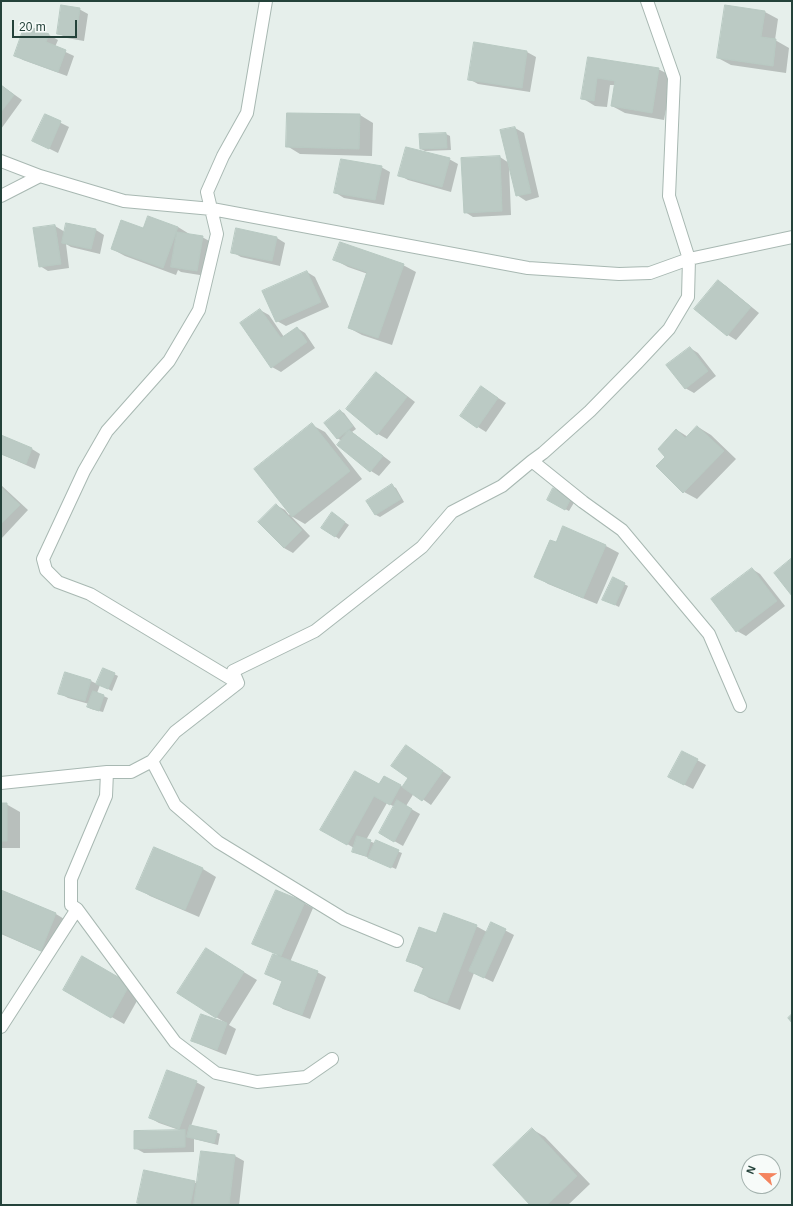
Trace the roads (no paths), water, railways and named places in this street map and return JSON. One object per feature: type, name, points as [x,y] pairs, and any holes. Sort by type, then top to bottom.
[{"type":"street","points":[[238,683],[90,594],[58,582],[46,570],[43,559],[84,471],[107,431],[169,361],[199,310],[217,234],[207,192],[223,156],[247,112],[266,1]]},
{"type":"street","points":[[238,683],[233,672],[315,631],[422,547],[452,512],[502,486],[543,453],[590,411],[668,329],[688,297],[689,259],[669,196],[674,78],[646,1]]},
{"type":"street","points":[[1,161],[40,176],[124,201],[212,209],[528,268],[619,274],[650,274],[689,259],[792,237]]},
{"type":"street","points":[[1,196],[40,176]]},
{"type":"street","points":[[532,461],[622,530],[709,634],[740,706]]},
{"type":"street","points":[[1,783],[107,772],[131,772],[152,761],[175,732],[238,683]]},
{"type":"street","points":[[152,761],[175,805],[218,842],[344,919],[397,941]]},
{"type":"street","points":[[107,772],[106,796],[71,879],[71,905],[77,909],[175,1042],[216,1073],[258,1082],[306,1077],[332,1059]]},
{"type":"street","points":[[1,1027],[77,909]]}]
